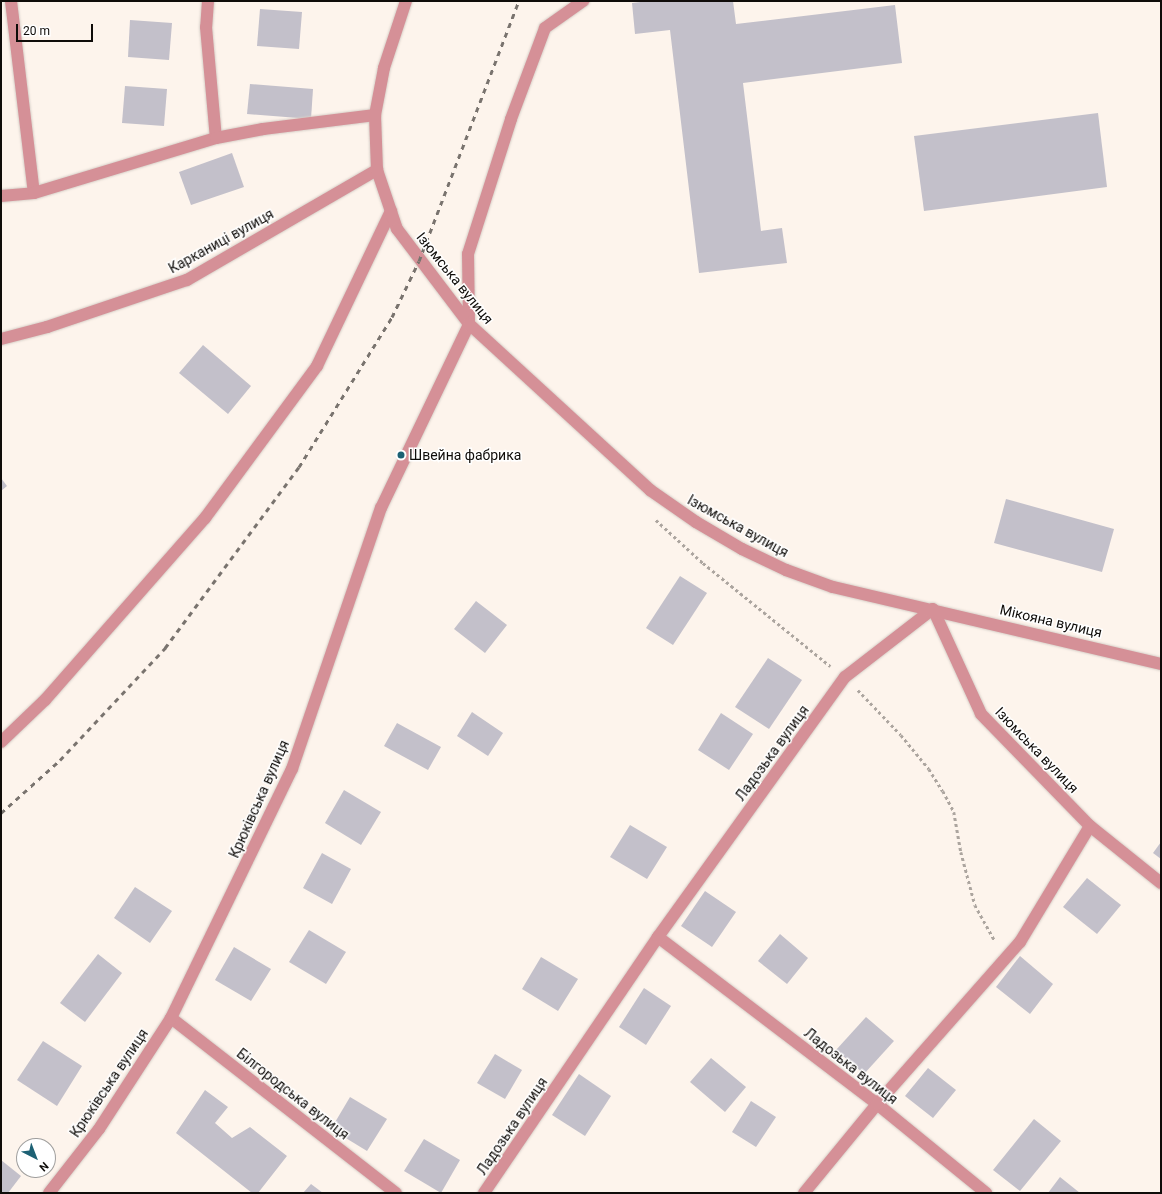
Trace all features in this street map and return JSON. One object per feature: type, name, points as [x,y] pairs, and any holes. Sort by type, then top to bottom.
[{"type":"street","points":[[11,1],[34,193]]},
{"type":"street","points":[[208,1],[206,27],[216,138]]},
{"type":"street","name":"Ізюмська вулиця","points":[[406,1],[384,68],[375,115],[377,170],[397,229],[470,324],[650,490],[696,522],[786,570],[833,587],[933,609],[981,714],[1090,826],[1161,883]]},
{"type":"street","points":[[470,324],[468,254],[511,119],[545,28],[583,1]]},
{"type":"street","points":[[1,196],[34,193],[216,138],[264,129],[375,115]]},
{"type":"street","name":"Карканиці вулиця","points":[[1,338],[47,327],[187,280],[377,170]]},
{"type":"street","points":[[1,742],[45,700],[204,518],[308,379],[317,366],[391,211]]},
{"type":"street","name":"Крюківська вулиця","points":[[49,1193],[98,1129],[171,1018],[292,769],[381,508],[470,324]]},
{"type":"street","name":"Мікояна вулиця","points":[[933,609],[1161,664]]},
{"type":"street","name":"Ладозька вулиця","points":[[484,1193],[658,937],[844,677],[933,609]]},
{"type":"street","points":[[804,1193],[877,1104],[1020,942],[1090,826]]},
{"type":"street","name":"Ладозька вулиця","points":[[658,937],[877,1104],[986,1193]]},
{"type":"street","name":"Білгородська вулиця","points":[[171,1018],[396,1193]]},
{"type":"building","points":[[649,1],[733,1],[736,24],[895,5],[902,63],[743,83],[761,231],[782,228],[787,263],[699,273],[670,30],[635,34],[632,3]]},
{"type":"building","points":[[260,9],[302,12],[299,49],[257,46]]},
{"type":"building","points":[[130,20],[172,23],[169,60],[128,57]]},
{"type":"building","points":[[250,84],[313,89],[311,119],[247,114]]},
{"type":"building","points":[[125,86],[167,89],[164,126],[122,123]]},
{"type":"building","points":[[1098,113],[1107,187],[924,211],[914,136]]},
{"type":"building","points":[[232,153],[244,187],[191,205],[179,172]]},
{"type":"building","points":[[203,345],[251,386],[228,414],[179,373]]},
{"type":"building","points":[[1,478],[7,486],[1,491]]},
{"type":"building","points":[[1006,499],[1114,529],[1102,572],[994,543]]},
{"type":"building","points":[[680,576],[707,593],[673,645],[646,628]]},
{"type":"building","points":[[476,601],[507,625],[485,653],[454,629]]},
{"type":"building","points":[[768,658],[802,680],[769,729],[735,707]]},
{"type":"building","points":[[472,712],[503,733],[488,756],[457,736]]},
{"type":"building","points":[[721,713],[753,734],[729,770],[698,750]]},
{"type":"building","points":[[397,723],[441,747],[428,770],[384,746]]},
{"type":"building","points":[[344,790],[381,812],[361,845],[325,823]]},
{"type":"building","points":[[630,825],[667,847],[647,879],[610,857]]},
{"type":"building","points":[[1161,842],[1161,859],[1153,853]]},
{"type":"building","points":[[322,853],[351,869],[332,904],[303,888]]},
{"type":"building","points":[[1087,878],[1121,905],[1097,934],[1063,907]]},
{"type":"building","points":[[135,887],[172,911],[150,943],[114,918]]},
{"type":"building","points":[[705,891],[736,912],[712,947],[681,926]]},
{"type":"building","points":[[309,930],[346,952],[326,984],[289,962]]},
{"type":"building","points":[[780,934],[808,958],[787,984],[758,961]]},
{"type":"building","points":[[234,947],[271,969],[251,1001],[215,980]]},
{"type":"building","points":[[98,954],[122,973],[85,1022],[60,1003]]},
{"type":"building","points":[[1020,956],[1053,984],[1030,1014],[996,987]]},
{"type":"building","points":[[541,957],[578,979],[558,1011],[522,989]]},
{"type":"building","points":[[644,988],[671,1006],[646,1045],[619,1027]]},
{"type":"building","points":[[866,1017],[894,1041],[864,1074],[836,1050]]},
{"type":"building","points":[[43,1041],[82,1066],[57,1106],[17,1080]]},
{"type":"building","points":[[495,1054],[522,1070],[505,1099],[477,1083]]},
{"type":"building","points":[[711,1058],[746,1087],[725,1112],[690,1082]]},
{"type":"building","points":[[928,1068],[956,1090],[933,1118],[905,1096]]},
{"type":"building","points":[[579,1074],[611,1096],[585,1136],[552,1115]]},
{"type":"building","points":[[205,1090],[228,1107],[215,1123],[232,1138],[250,1127],[287,1156],[258,1193],[252,1193],[176,1133]]},
{"type":"building","points":[[350,1097],[387,1119],[367,1151],[331,1129]]},
{"type":"building","points":[[751,1101],[776,1117],[756,1147],[732,1132]]},
{"type":"building","points":[[1034,1119],[1061,1141],[1020,1191],[993,1170]]},
{"type":"building","points":[[424,1139],[460,1160],[441,1193],[404,1171]]},
{"type":"building","points":[[1,1160],[16,1172],[16,1178],[19,1178],[8,1193],[1,1193]]},
{"type":"building","points":[[1060,1177],[1080,1193],[1048,1193]]},
{"type":"building","points":[[311,1184],[323,1193],[303,1193]]},
{"type":"railway","points":[[1,813],[60,760],[165,648],[299,467],[392,317],[419,261],[519,1]]},
{"type":"place","name":"Швейна фабрика","points":[[401,455]]}]
